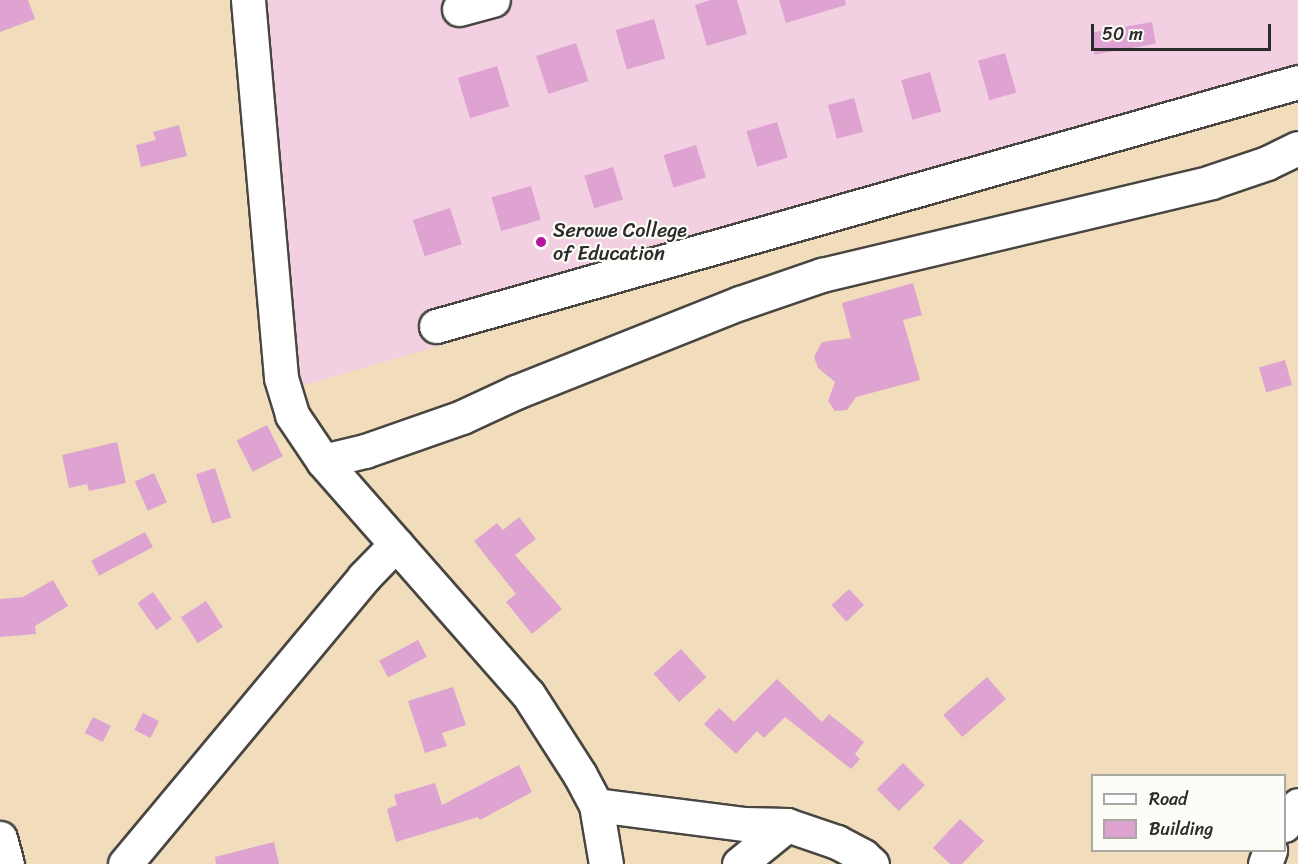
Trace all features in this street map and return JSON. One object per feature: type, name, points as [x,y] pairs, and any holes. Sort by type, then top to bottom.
[{"type":"street","points":[[248,0],[281,378],[292,415],[323,461],[528,693],[596,805],[606,864]]},
{"type":"street","points":[[459,9],[494,0]]},
{"type":"street","points":[[436,326],[1298,81]]},
{"type":"street","points":[[323,461],[365,451],[462,417],[516,392],[740,303],[822,275],[1211,182],[1267,163],[1298,148]]},
{"type":"street","points":[[125,864],[364,576],[396,543]]},
{"type":"street","points":[[596,805],[745,824],[786,825],[837,842],[863,856],[872,864]]},
{"type":"street","points":[[1286,822],[1298,805]]},
{"type":"street","points":[[739,864],[786,825]]},
{"type":"street","points":[[0,838],[7,864]]},
{"type":"shaded area","name":"Serowe College of Education","points":[[263,0],[1298,0],[1298,98],[297,387]]},
{"type":"building","points":[[0,0],[28,0],[35,19],[0,32]]},
{"type":"building","points":[[711,0],[737,0],[747,34],[707,46],[695,5]]},
{"type":"building","points":[[779,0],[845,0],[846,5],[786,23]]},
{"type":"building","points":[[654,19],[665,58],[627,69],[616,30]]},
{"type":"building","points":[[1152,22],[1156,44],[1095,54],[1091,33]]},
{"type":"building","points":[[576,43],[588,81],[548,94],[536,56]]},
{"type":"building","points":[[1005,53],[1016,92],[989,100],[978,61]]},
{"type":"building","points":[[497,66],[509,106],[470,118],[458,78]]},
{"type":"building","points":[[930,72],[941,111],[912,120],[901,80]]},
{"type":"building","points":[[854,98],[863,132],[837,139],[828,105]]},
{"type":"building","points":[[777,122],[788,157],[757,167],[746,131]]},
{"type":"building","points":[[179,125],[187,156],[141,167],[136,145],[156,140],[153,132]]},
{"type":"building","points":[[696,145],[706,178],[673,187],[663,155]]},
{"type":"building","points":[[613,167],[623,200],[594,208],[584,176]]},
{"type":"building","points":[[531,186],[541,220],[501,231],[492,197]]},
{"type":"building","points":[[450,208],[462,244],[425,256],[413,220]]},
{"type":"building","points":[[913,283],[922,315],[903,320],[920,380],[856,397],[847,410],[835,411],[828,401],[835,382],[818,368],[814,357],[822,342],[851,338],[842,303]]},
{"type":"building","points":[[1285,360],[1292,385],[1266,392],[1259,367]]},
{"type":"building","points":[[267,425],[283,456],[253,472],[237,440]]},
{"type":"building","points":[[117,442],[126,483],[89,491],[87,484],[69,488],[62,455]]},
{"type":"building","points":[[215,468],[231,517],[212,524],[196,474]]},
{"type":"building","points":[[154,473],[167,502],[148,511],[135,482]]},
{"type":"building","points":[[519,517],[536,539],[515,555],[562,609],[532,634],[506,602],[516,594],[474,541],[497,523],[503,530]]},
{"type":"building","points":[[145,532],[153,547],[99,576],[91,561]]},
{"type":"building","points":[[53,580],[68,606],[35,626],[36,634],[0,637],[0,599],[23,597]]},
{"type":"building","points":[[849,589],[864,605],[846,621],[831,605]]},
{"type":"building","points":[[153,592],[172,619],[156,630],[137,603]]},
{"type":"building","points":[[206,601],[223,627],[198,643],[181,617]]},
{"type":"building","points":[[418,640],[427,657],[388,677],[379,661]]},
{"type":"building","points":[[681,649],[706,677],[679,702],[654,674]]},
{"type":"building","points":[[987,677],[1006,699],[962,737],[943,715]]},
{"type":"building","points":[[777,679],[822,722],[829,714],[864,742],[855,754],[860,759],[851,769],[785,717],[764,738],[757,731],[736,754],[704,724],[719,708],[734,722]]},
{"type":"building","points":[[453,687],[466,725],[442,733],[447,746],[425,753],[408,701]]},
{"type":"building","points":[[143,713],[159,721],[150,738],[134,730]]},
{"type":"building","points":[[93,717],[111,726],[103,742],[85,733]]},
{"type":"building","points":[[903,763],[925,785],[899,811],[877,789]]},
{"type":"building","points":[[519,765],[532,792],[480,820],[478,817],[396,842],[387,809],[397,805],[394,795],[435,783],[442,805]]},
{"type":"building","points":[[960,819],[984,841],[962,864],[950,864],[933,848]]},
{"type":"building","points":[[274,842],[279,864],[216,864],[215,857]]},
{"type":"place","name":"Serowe College of Education","points":[[541,242]]}]
